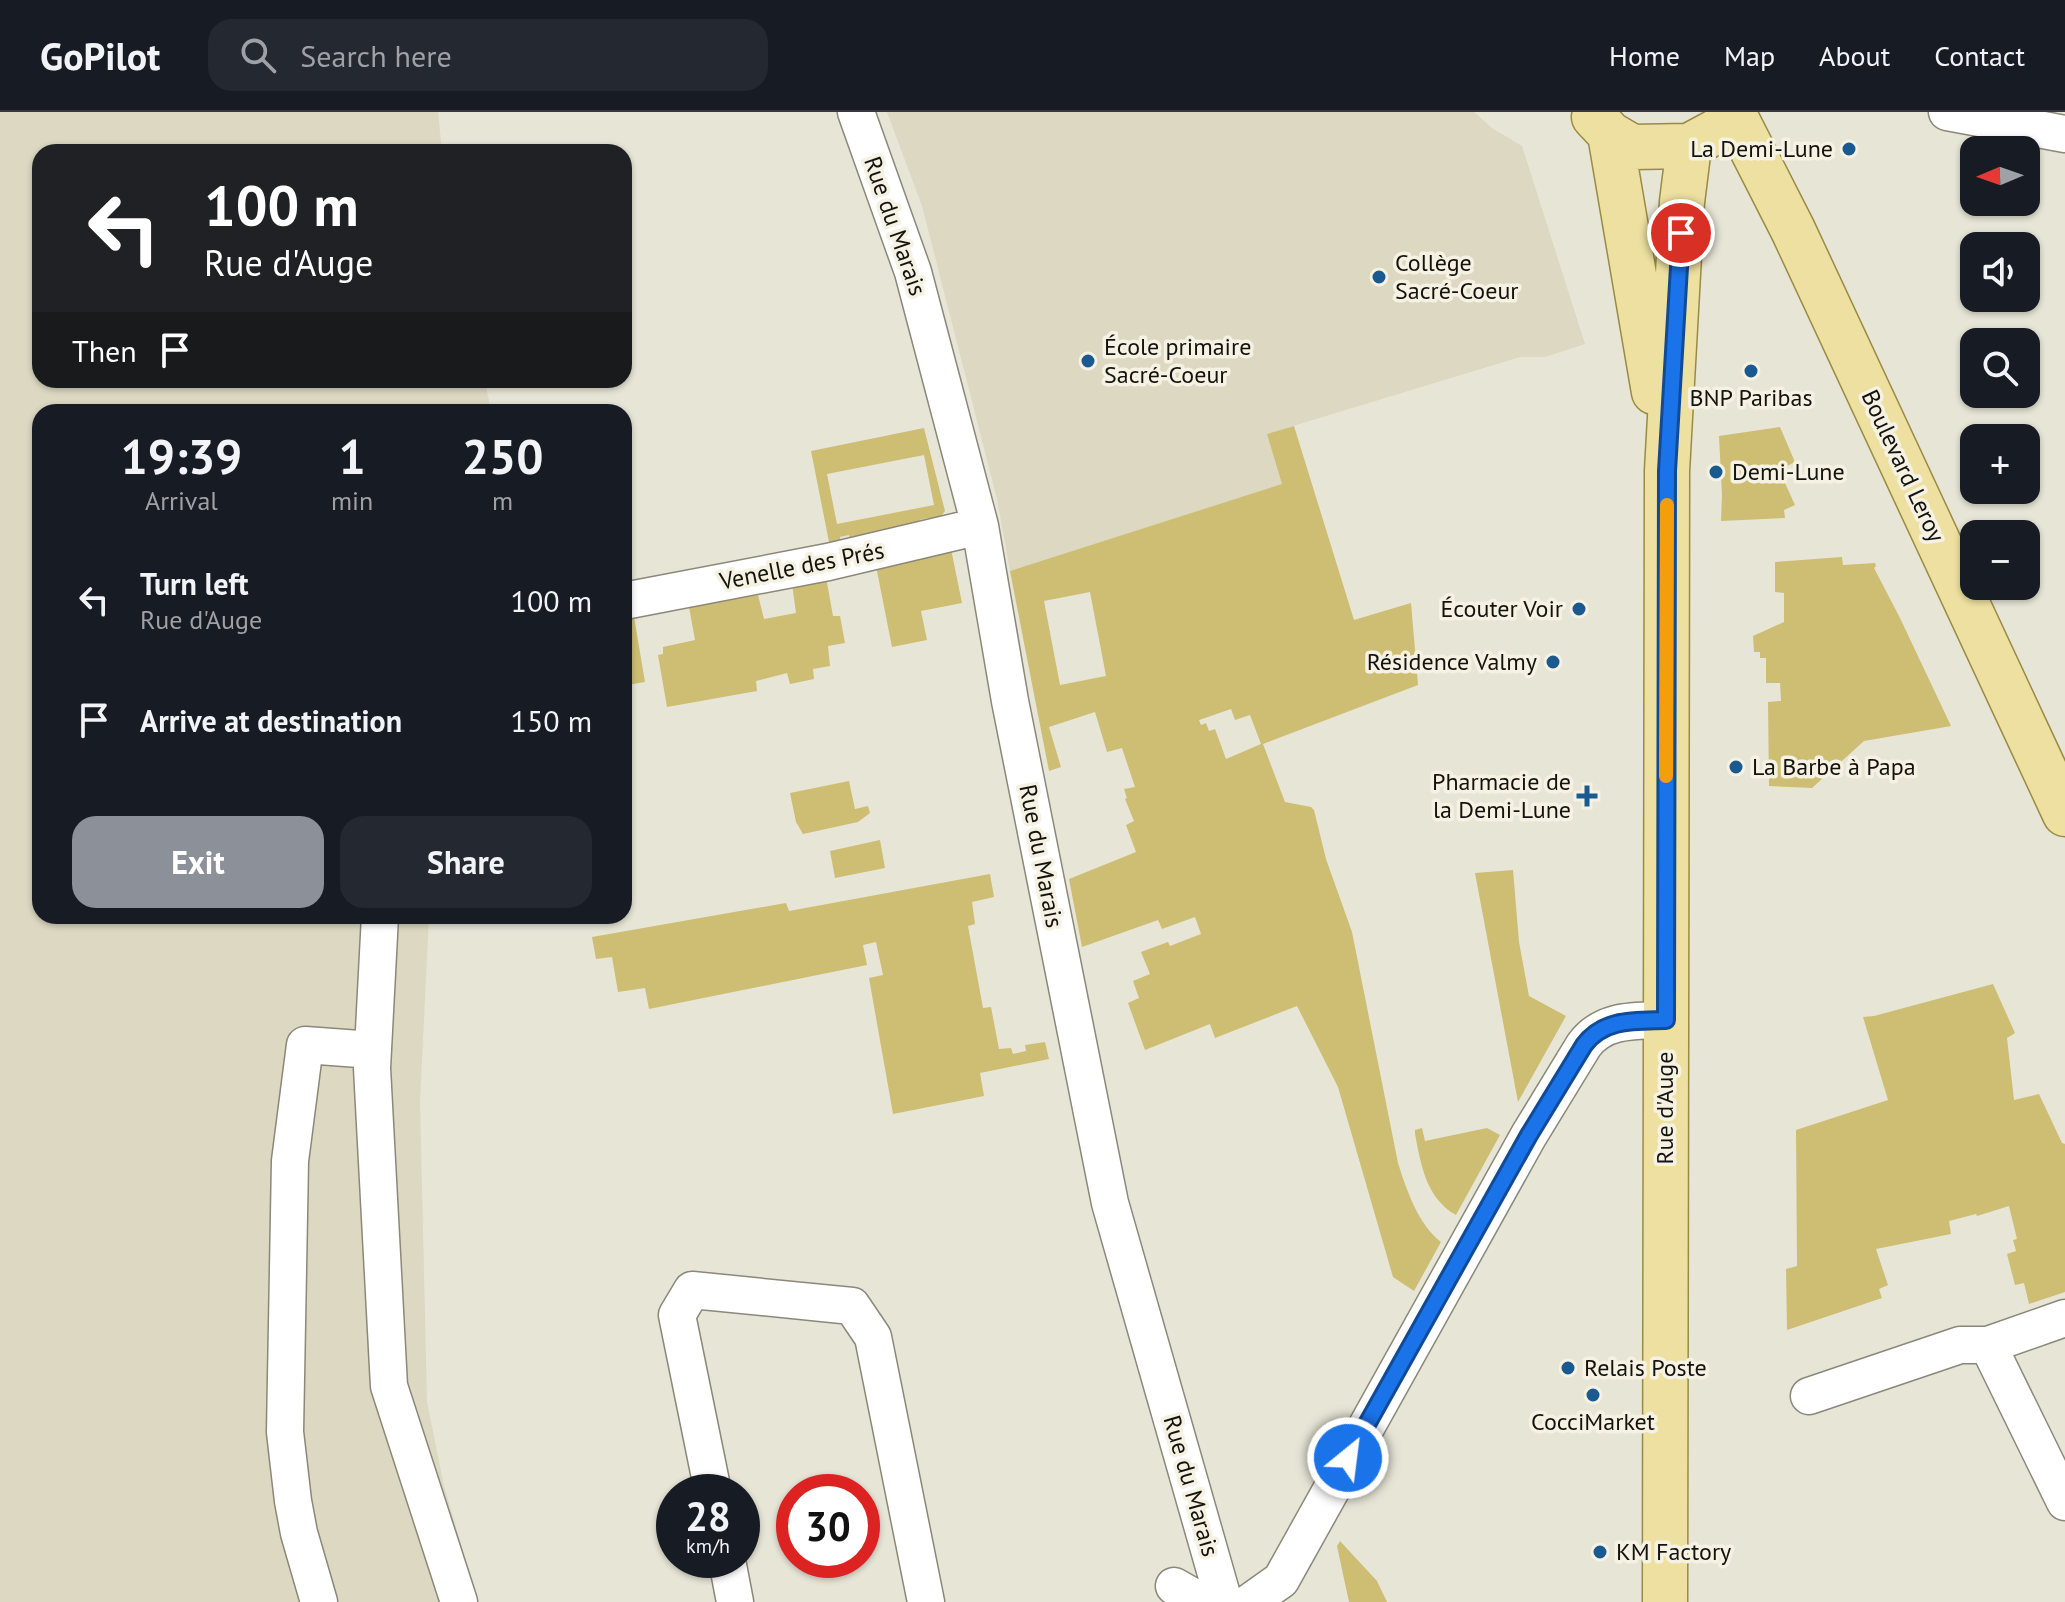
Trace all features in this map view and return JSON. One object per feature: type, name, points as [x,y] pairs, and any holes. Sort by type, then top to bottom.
[{"type":"main road","points":[[1600,123],[1632,147],[1689,146],[1742,116]]},
{"type":"main road","name":"Boulevard Leroy","points":[[1742,116],[2065,814]]},
{"type":"main road","name":"Rue d'Auge","points":[[1600,123],[1667,471]]},
{"type":"main road","name":"Rue d'Auge","points":[[1665,1602],[1667,471],[1682,202],[1689,146]]},
{"type":"street","name":"Rue du Marais","points":[[856,112],[913,272],[980,526],[1010,701],[1110,1203],[1224,1602]]},
{"type":"street","points":[[1947,112],[2065,134]]},
{"type":"street","name":"Venelle des Prés","points":[[632,599],[828,562],[980,526]]},
{"type":"street","points":[[380,924],[373,1050],[389,1386],[459,1602]]},
{"type":"street","points":[[1250,1602],[1281,1580],[1529,1135],[1584,1045],[1590,1037],[1616,1023],[1666,1020]]},
{"type":"street","points":[[319,1602],[299,1533],[285,1432],[290,1161],[305,1045],[373,1050]]},
{"type":"street","points":[[709,1474],[677,1315],[692,1290],[852,1306],[873,1337],[926,1602]]},
{"type":"street","points":[[1809,1396],[1967,1340],[2065,1318]]},
{"type":"street","points":[[1967,1340],[2065,1502]]},
{"type":"street","points":[[730,1578],[735,1602]]},
{"type":"shaded area","points":[[0,112],[438,112],[441,144],[32,144],[32,388],[486,388],[490,404],[32,404],[32,924],[429,924],[420,1101],[427,1402],[444,1486],[478,1602],[0,1602]]},
{"type":"shaded area","points":[[887,112],[1474,112],[1492,128],[1522,146],[1585,344],[1545,357],[1520,357],[1267,434],[1283,484],[1010,571],[997,499],[922,206]]},
{"type":"shaded area","points":[[1294,426],[1354,620],[1411,603],[1418,685],[1263,744],[1285,802],[1314,810],[1326,859],[1352,932],[1398,1163],[1409,1196],[1426,1226],[1441,1242],[1414,1291],[1393,1277],[1338,1087],[1297,1006],[1215,1038],[1210,1024],[1145,1050],[1128,1003],[1139,998],[1133,981],[1150,974],[1141,952],[1168,942],[1170,946],[1201,934],[1195,917],[1162,929],[1158,920],[1082,947],[1069,879],[1136,852],[1126,825],[1134,821],[1124,789],[1135,787],[1122,748],[1107,752],[1095,712],[1049,727],[1061,767],[1049,771],[1010,571],[1282,484],[1267,434]],"holes":[[[1090,592],[1106,676],[1060,685],[1044,601]],[[1231,709],[1235,720],[1250,715],[1261,744],[1226,759],[1215,729],[1209,731],[1206,723],[1201,725],[1199,720]]]},
{"type":"shaded area","points":[[1780,427],[1795,462],[1779,470],[1795,505],[1784,510],[1785,518],[1721,521],[1719,436]]},
{"type":"shaded area","points":[[924,428],[945,511],[930,526],[928,518],[919,520],[921,528],[850,543],[849,535],[840,537],[841,545],[830,547],[811,451]],"holes":[[[924,455],[934,505],[837,524],[827,474]]]},
{"type":"shaded area","points":[[951,549],[962,603],[921,611],[927,640],[892,647],[876,566]]},
{"type":"shaded area","points":[[1842,557],[1843,565],[1875,563],[1874,568],[1951,726],[1864,741],[1812,788],[1769,786],[1768,702],[1781,701],[1780,683],[1766,683],[1766,658],[1760,658],[1760,652],[1754,652],[1753,636],[1784,622],[1784,593],[1775,592],[1775,562]]},
{"type":"shaded area","points":[[826,577],[833,616],[840,616],[845,643],[828,646],[830,666],[813,669],[814,679],[790,684],[787,673],[756,681],[757,691],[667,707],[658,655],[663,654],[663,647],[695,640],[689,607],[758,595],[764,619],[796,613],[792,584]]},
{"type":"shaded area","points":[[632,611],[645,682],[632,684]]},
{"type":"shaded area","points":[[849,781],[855,809],[868,806],[870,813],[858,822],[803,834],[796,822],[790,793]]},
{"type":"shaded area","points":[[880,840],[885,868],[835,878],[830,851]]},
{"type":"shaded area","points":[[1513,870],[1519,942],[1529,996],[1566,1016],[1518,1102],[1475,873]]},
{"type":"shaded area","points":[[990,874],[994,897],[972,902],[975,924],[968,926],[983,1008],[991,1007],[999,1049],[1011,1048],[1013,1054],[1026,1051],[1025,1045],[1045,1042],[1049,1059],[980,1073],[984,1096],[893,1114],[869,978],[883,975],[876,942],[863,945],[867,965],[649,1009],[645,988],[618,992],[612,957],[596,959],[592,937],[786,903],[789,911]]},
{"type":"shaded area","points":[[1993,984],[2015,1033],[2007,1038],[2014,1100],[2039,1094],[2065,1144],[2065,1292],[2029,1304],[2024,1283],[2015,1285],[2007,1254],[2016,1251],[2013,1240],[2017,1239],[2009,1206],[1949,1221],[1951,1234],[1876,1249],[1888,1285],[1879,1289],[1882,1298],[1787,1330],[1786,1269],[1797,1266],[1796,1130],[1888,1100],[1863,1017]]},
{"type":"shaded area","points":[[1422,1128],[1425,1141],[1487,1128],[1500,1135],[1456,1215],[1438,1200],[1426,1180],[1415,1134],[1415,1130]]},
{"type":"shaded area","points":[[1340,1541],[1377,1581],[1387,1602],[1349,1602],[1337,1546]]},
{"type":"slow traffic","points":[[1666,776],[1667,505]]},
{"type":"place","name":"La Demi-Lune","points":[[1849,149]]},
{"type":"place","name":"Collège Sacré-Coeur","points":[[1379,277]]},
{"type":"place","name":"École primaire Sacré-Coeur","points":[[1088,361]]},
{"type":"place","name":"BNP Paribas","points":[[1751,371]]},
{"type":"place","name":"Demi-Lune","points":[[1716,472]]},
{"type":"place","name":"Écouter Voir","points":[[1579,609]]},
{"type":"place","name":"Résidence Valmy","points":[[1553,662]]},
{"type":"place","name":"La Barbe à Papa","points":[[1736,767]]},
{"type":"place","name":"Pharmacie de la Demi-Lune","points":[[1587,796]]},
{"type":"place","name":"Relais Poste","points":[[1568,1368]]},
{"type":"place","name":"CocciMarket","points":[[1593,1395]]},
{"type":"place","name":"KM Factory","points":[[1600,1552]]},
{"type":"route","points":[[1348,1458],[1529,1135],[1584,1045],[1590,1037],[1616,1023],[1666,1020],[1667,471],[1681,233]]}]
